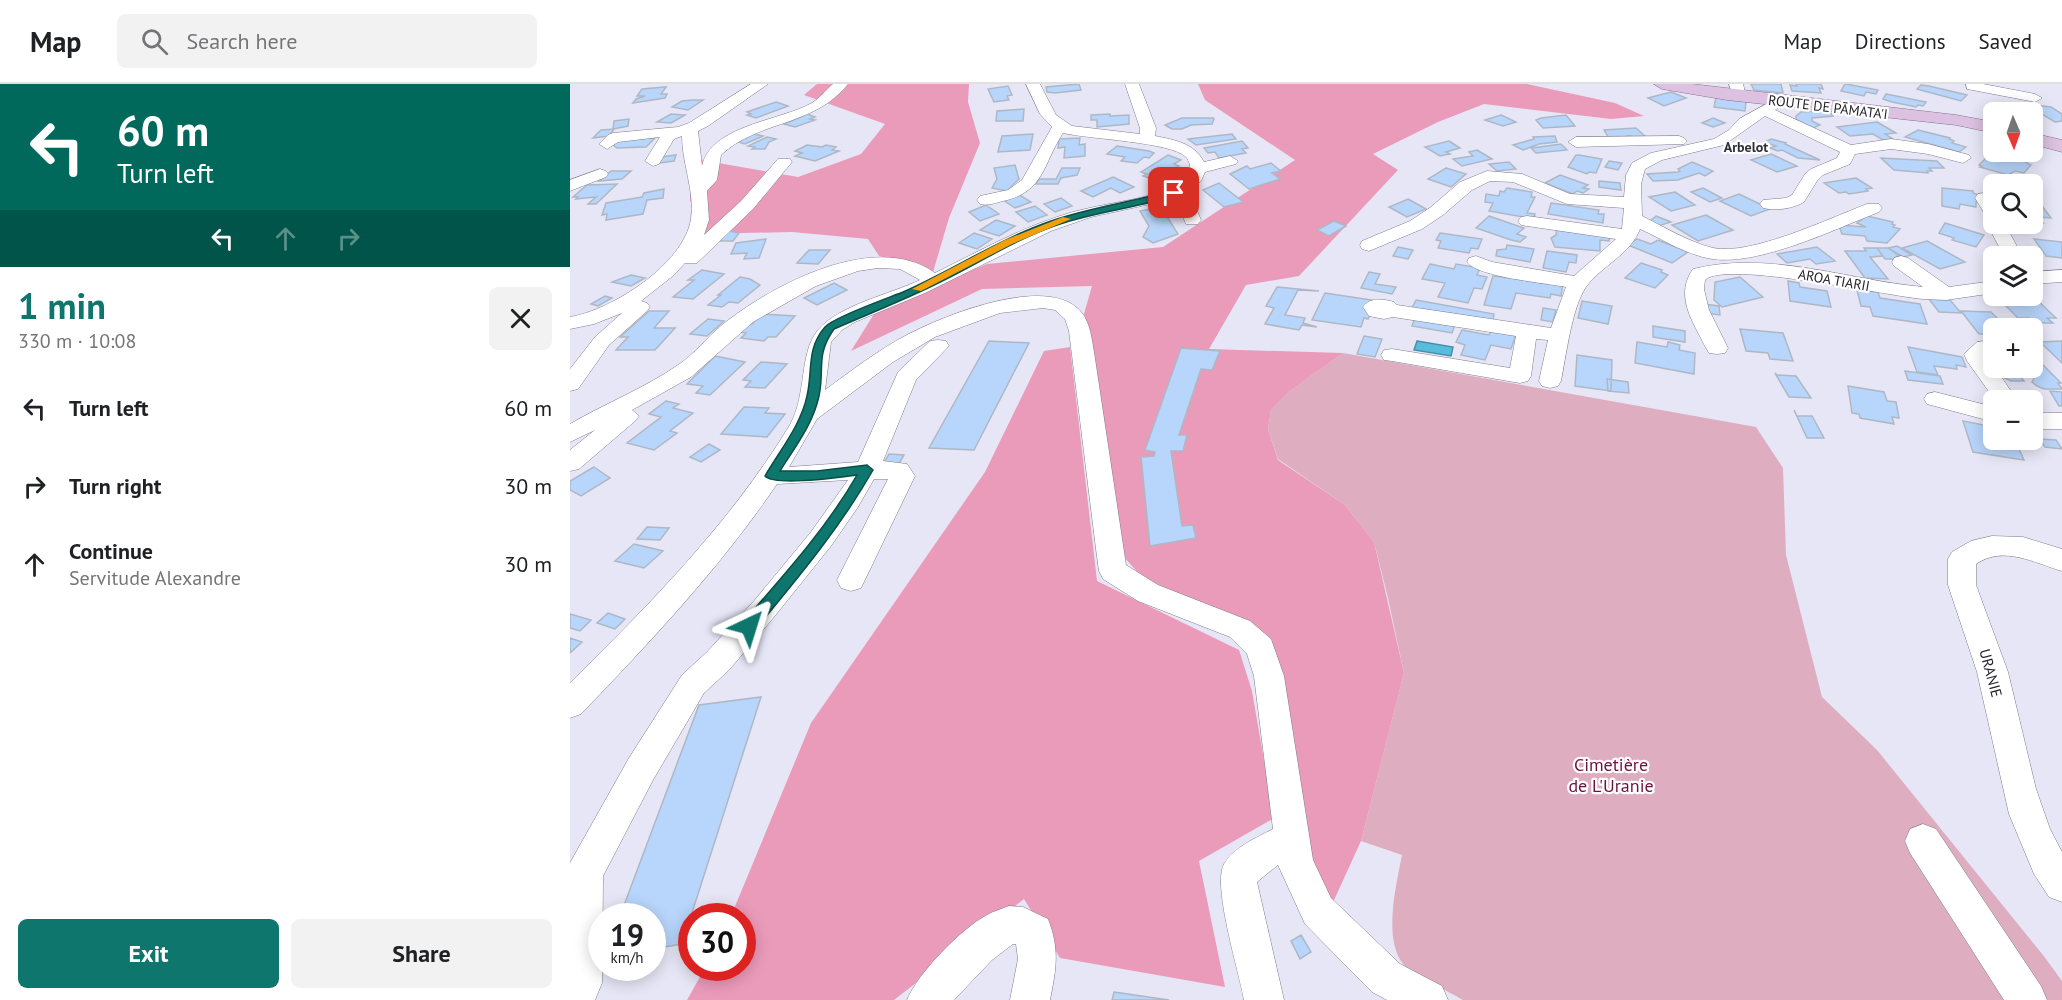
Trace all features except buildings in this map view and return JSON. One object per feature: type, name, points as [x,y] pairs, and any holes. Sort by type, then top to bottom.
[{"type":"main road","name":"ROUTE DE PĀMATA'I","points":[[1662,84],[1737,90],[1771,105],[1968,122],[1983,125]]},
{"type":"main road","points":[[2043,141],[2062,146]]},
{"type":"street","points":[[699,189],[709,180],[709,166],[715,154],[723,146],[739,137],[817,105],[840,84]]},
{"type":"street","points":[[570,704],[700,567],[771,476],[806,417],[813,395],[814,366],[819,343],[830,327],[933,281],[1009,242],[1053,223],[1089,212],[1152,201],[1171,194],[1192,182],[1199,168],[1198,161],[1185,150],[1171,144],[1077,132],[1060,127],[1051,117],[1033,84]]},
{"type":"street","points":[[1132,84],[1148,128],[1147,140]]},
{"type":"street","points":[[1965,86],[2035,98]]},
{"type":"street","points":[[1965,86],[2012,102]]},
{"type":"street","points":[[654,161],[663,142],[682,129],[764,89]]},
{"type":"street","points":[[1550,381],[1570,296],[1627,226],[1634,173],[1638,166],[1646,160],[1710,146],[1727,138],[1744,122],[1771,105],[1848,150],[1890,144],[1928,149],[1963,158]]},
{"type":"street","points":[[636,123],[645,129],[690,129],[699,189],[700,222],[696,237],[673,268]]},
{"type":"street","points":[[986,200],[1022,190],[1038,171],[1038,163],[1050,138],[1060,127]]},
{"type":"street","points":[[607,144],[614,138],[682,129]]},
{"type":"street","points":[[1576,142],[1727,138]]},
{"type":"street","points":[[1769,204],[1786,204],[1796,201],[1805,191],[1810,177],[1818,171],[1844,161],[1848,150]]},
{"type":"street","points":[[1199,168],[1230,160]]},
{"type":"street","points":[[573,328],[621,305],[673,268],[688,261],[747,205],[784,162]]},
{"type":"street","points":[[570,186],[600,174]]},
{"type":"street","points":[[1369,245],[1416,225],[1477,179],[1497,175],[1516,177],[1627,226],[1722,255],[1778,244],[1873,207]]},
{"type":"street","points":[[1171,194],[1184,201],[1192,220]]},
{"type":"street","points":[[1810,233],[1821,218],[1849,207],[1853,200]]},
{"type":"street","points":[[1527,221],[1627,226]]},
{"type":"street","points":[[570,434],[685,371],[749,314],[794,288],[836,271],[859,265],[896,262],[922,272],[933,281]]},
{"type":"street","points":[[1476,262],[1487,267],[1579,283]]},
{"type":"street","points":[[1908,263],[1951,294]]},
{"type":"street","points":[[570,384],[602,341],[644,304],[700,265]]},
{"type":"street","name":"AROA TIARII","points":[[1717,348],[1697,307],[1694,284],[1700,273],[1721,268],[1764,269],[1901,291],[1951,294],[1983,289]]},
{"type":"street","points":[[2047,277],[2062,293]]},
{"type":"street","points":[[806,417],[913,340],[949,325],[984,311],[1027,302],[1045,302],[1067,309],[1075,317],[1084,362],[1113,571],[1148,594],[1240,629],[1260,648],[1269,676],[1295,863],[1317,911],[1386,978],[1428,1000]]},
{"type":"street","points":[[1390,310],[1527,331],[1560,340]]},
{"type":"street","points":[[1392,355],[1520,376],[1527,331]]},
{"type":"street","points":[[573,1000],[582,983],[577,884],[641,769],[693,684],[718,661],[764,609],[821,540],[849,501],[867,470],[906,377],[938,346]]},
{"type":"street","points":[[1983,348],[1975,354],[1983,366]]},
{"type":"street","points":[[1966,375],[1983,393]]},
{"type":"street","points":[[570,463],[638,406],[658,385]]},
{"type":"street","points":[[1935,399],[1983,412]]},
{"type":"street","points":[[2043,421],[2062,421]]},
{"type":"street","points":[[771,476],[898,470],[902,476],[851,580]]},
{"type":"street","name":"URANIE","points":[[2062,561],[2025,549],[1992,546],[1981,547],[1962,559],[1961,569],[1962,585],[1996,685],[2028,823],[2049,867],[2062,884]]},
{"type":"street","points":[[1264,1000],[1260,971],[1240,898],[1238,875],[1257,857],[1292,837]]},
{"type":"street","points":[[1923,841],[2027,1000]]},
{"type":"street","points":[[927,1000],[989,936],[1007,925],[1022,925],[1034,933],[1038,959],[1030,1000]]},
{"type":"green space","name":"Cimetière de L'Uranie","points":[[1343,353],[1756,427],[1783,468],[1786,555],[1822,697],[1877,750],[2043,955],[2062,981],[2062,1000],[1463,1000],[1407,968],[1397,953],[1392,926],[1394,896],[1402,855],[1361,841],[1404,673],[1374,542],[1345,505],[1278,459],[1268,429],[1271,410],[1290,391]]},
{"type":"shaded area","points":[[817,84],[969,84],[968,102],[980,143],[949,218],[933,272],[879,256],[868,239],[792,232],[701,234],[690,200],[690,158],[798,177],[861,154],[885,124],[804,95]]},
{"type":"shaded area","points":[[1198,84],[1527,84],[1615,103],[1644,116],[1611,119],[1484,104],[1438,122],[1373,154],[1398,170],[1299,276],[1246,285],[1209,349],[1343,353],[1290,391],[1271,410],[1268,429],[1278,460],[1345,505],[1374,542],[1404,673],[1361,841],[1330,909],[1299,818],[1256,634],[1141,576],[1123,556],[1084,314],[1092,286],[982,289],[851,351],[877,309],[987,264],[1163,247],[1295,160],[1205,100]]},
{"type":"shaded area","points":[[1070,347],[1097,581],[1239,650],[1252,691],[1274,818],[1199,861],[1225,987],[1060,958],[1024,899],[894,1000],[687,1000],[698,981],[756,981],[756,903],[736,903],[811,723],[985,472],[1044,351]]},
{"type":"water","points":[[1417,341],[1453,347],[1451,356],[1414,350]]},
{"type":"slow traffic","points":[[917,289],[1009,242],[1067,219]]},
{"type":"district","name":"Arbelot","points":[[1746,147]]},
{"type":"route","points":[[749,626],[821,540],[849,501],[867,470],[817,475],[771,476],[805,421],[813,395],[814,366],[819,343],[830,327],[928,285],[1009,242],[1053,223],[1089,212],[1152,201],[1174,193]]}]
